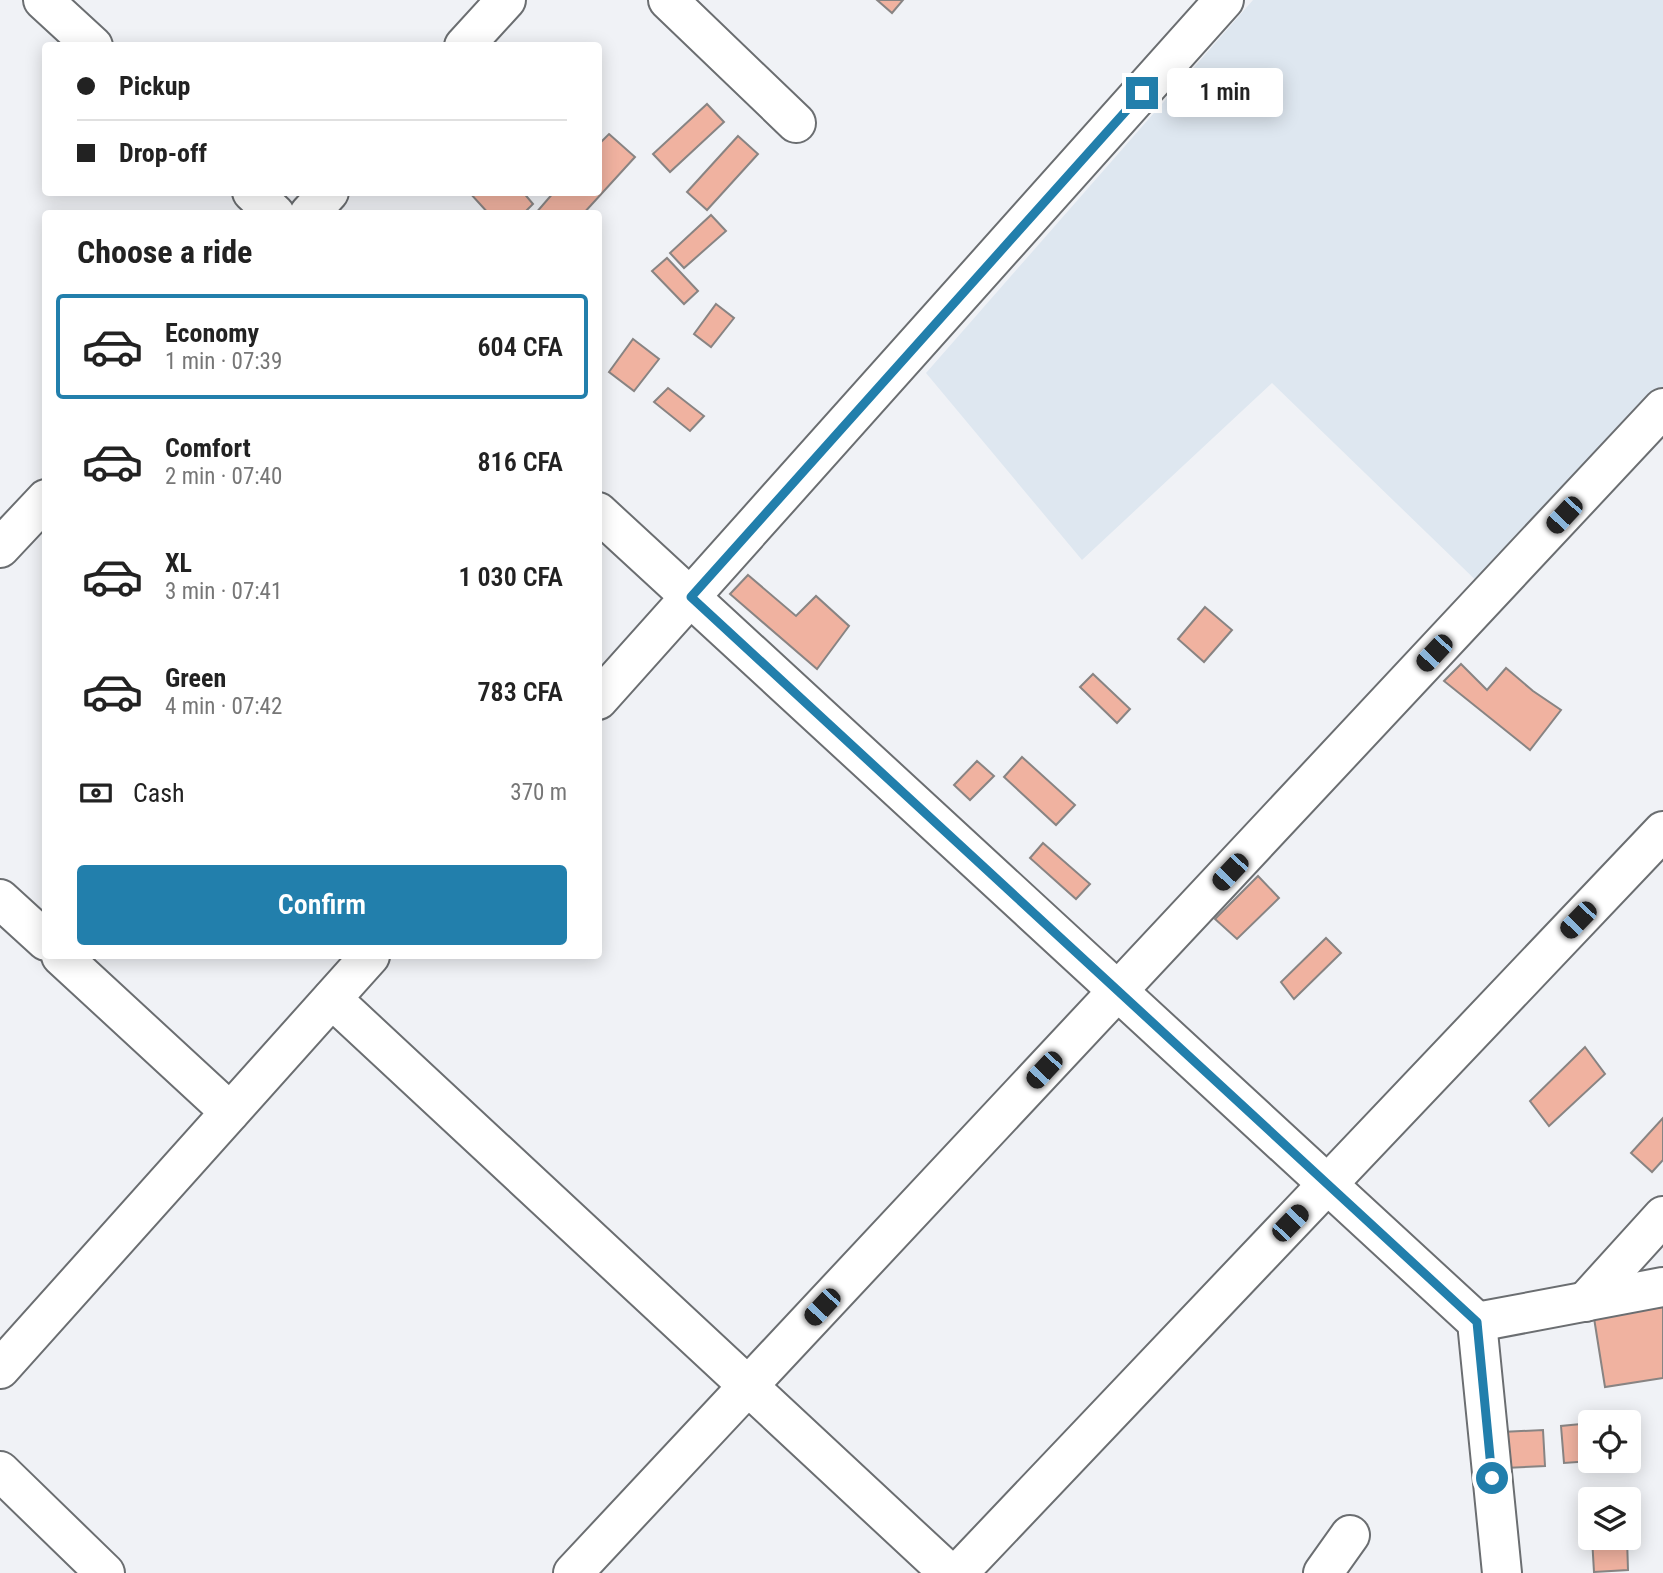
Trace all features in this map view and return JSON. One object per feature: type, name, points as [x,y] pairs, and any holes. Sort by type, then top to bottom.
[{"type":"street","points":[[43,0],[89,42]]},
{"type":"street","points":[[468,42],[506,0]]},
{"type":"street","points":[[668,0],[796,123]]},
{"type":"street","points":[[602,696],[1224,0]]},
{"type":"street","points":[[256,196],[271,210]]},
{"type":"street","points":[[312,210],[325,196]]},
{"type":"street","points":[[573,1573],[1661,415]]},
{"type":"street","points":[[3,539],[42,503]]},
{"type":"street","points":[[602,516],[1477,1322],[1502,1573]]},
{"type":"street","points":[[958,1573],[1663,831]]},
{"type":"street","points":[[0,899],[42,937]]},
{"type":"street","points":[[64,959],[230,1112]]},
{"type":"street","points":[[0,1369],[367,959]]},
{"type":"street","points":[[332,999],[949,1573]]},
{"type":"street","points":[[1585,1302],[1663,1216]]},
{"type":"street","points":[[1477,1322],[1663,1287]]},
{"type":"street","points":[[0,1471],[105,1573]]},
{"type":"street","points":[[1323,1573],[1350,1535]]},
{"type":"shaded area","points":[[1253,0],[1663,0],[1663,398],[1490,594],[1272,383],[1082,560],[926,373]]},
{"type":"building","points":[[877,0],[903,0],[892,13]]},
{"type":"building","points":[[707,104],[724,122],[670,172],[653,154]]},
{"type":"building","points":[[609,134],[635,157],[602,193],[602,141]]},
{"type":"building","points":[[738,136],[758,154],[707,210],[687,192]]},
{"type":"building","points":[[473,196],[526,196],[533,204],[527,210],[485,210]]},
{"type":"building","points":[[551,196],[599,196],[587,210],[538,210]]},
{"type":"building","points":[[711,215],[726,231],[684,268],[670,253]]},
{"type":"building","points":[[667,258],[698,291],[684,304],[652,271]]},
{"type":"building","points":[[716,304],[734,318],[711,347],[694,334]]},
{"type":"building","points":[[633,339],[659,359],[634,391],[609,372]]},
{"type":"building","points":[[668,388],[704,416],[690,431],[654,402]]},
{"type":"building","points":[[748,575],[796,616],[816,596],[849,626],[817,669],[730,594]]},
{"type":"building","points":[[1205,607],[1232,630],[1204,662],[1178,639]]},
{"type":"building","points":[[1461,664],[1487,690],[1506,668],[1561,710],[1530,750],[1444,681]]},
{"type":"building","points":[[1093,674],[1130,709],[1117,723],[1080,687]]},
{"type":"building","points":[[1022,757],[1075,805],[1056,825],[1004,777]]},
{"type":"building","points":[[977,761],[994,776],[970,800],[954,785]]},
{"type":"building","points":[[1043,843],[1090,884],[1076,899],[1030,858]]},
{"type":"building","points":[[1258,876],[1279,898],[1237,939],[1215,919]]},
{"type":"building","points":[[1326,938],[1341,953],[1294,999],[1281,982]]},
{"type":"building","points":[[1585,1047],[1605,1074],[1549,1126],[1530,1101]]},
{"type":"building","points":[[1663,1118],[1663,1160],[1652,1172],[1631,1153]]},
{"type":"building","points":[[1663,1307],[1663,1378],[1605,1387],[1594,1318]]},
{"type":"building","points":[[1578,1424],[1578,1462],[1564,1463],[1561,1426]]},
{"type":"building","points":[[1543,1430],[1545,1466],[1505,1468],[1502,1432]]},
{"type":"building","points":[[1593,1550],[1627,1550],[1628,1570],[1594,1572]]},
{"type":"route","points":[[1142,93],[691,597],[1477,1322],[1492,1478]]}]
